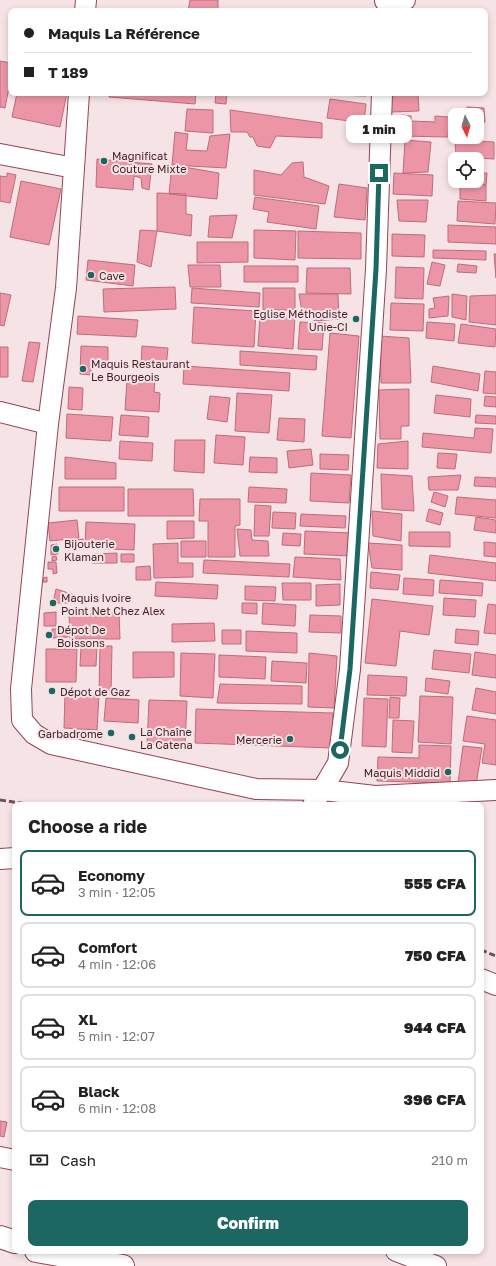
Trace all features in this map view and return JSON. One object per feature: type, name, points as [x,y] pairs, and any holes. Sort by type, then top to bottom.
[{"type":"main road","points":[[0,1237],[12,1241]]},
{"type":"main road","points":[[0,1247],[12,1249]]},
{"type":"main road","points":[[59,1254],[124,1266]]},
{"type":"street","points":[[385,4],[405,0]]},
{"type":"street","points":[[80,96],[66,288],[48,424],[21,689],[22,720],[34,734],[51,744],[190,776],[256,789],[318,798],[496,790]]},
{"type":"street","points":[[318,798],[338,763],[350,669],[376,269],[382,96]]},
{"type":"street","points":[[0,154],[74,168]]},
{"type":"street","points":[[0,412],[48,424]]},
{"type":"street","points":[[0,859],[12,858]]},
{"type":"street","points":[[484,980],[496,985]]},
{"type":"street","points":[[0,1157],[12,1159]]},
{"type":"street","points":[[404,1254],[436,1266]]},
{"type":"building","points":[[190,0],[218,0],[218,8],[189,8]]},
{"type":"building","points":[[0,61],[8,62],[8,92],[5,108],[0,107]]},
{"type":"building","points":[[16,96],[66,96],[60,127],[12,117]]},
{"type":"building","points":[[109,96],[196,96],[195,104]]},
{"type":"building","points":[[216,96],[227,96],[226,104],[215,103]]},
{"type":"building","points":[[390,96],[418,96],[419,111],[391,112]]},
{"type":"building","points":[[330,99],[366,104],[364,123],[327,118]]},
{"type":"building","points":[[187,109],[213,110],[213,133],[185,131]]},
{"type":"building","points":[[230,110],[322,123],[322,138],[276,136],[270,148],[257,146],[253,137],[250,137],[247,132],[231,132]]},
{"type":"building","points":[[402,115],[411,116],[411,121],[435,122],[435,116],[448,117],[448,137],[402,136]]},
{"type":"building","points":[[175,132],[188,134],[186,150],[207,151],[210,136],[230,134],[226,168],[172,165]]},
{"type":"building","points":[[405,140],[431,142],[428,172],[403,173]]},
{"type":"building","points":[[484,141],[494,142],[494,159],[484,158],[484,152],[456,152],[455,144],[484,144]]},
{"type":"building","points":[[97,159],[152,164],[149,190],[142,188],[141,178],[134,176],[133,190],[96,187]]},
{"type":"building","points":[[303,162],[304,177],[329,186],[325,204],[254,195],[254,170],[281,175],[292,163]]},
{"type":"building","points":[[172,165],[219,173],[217,199],[169,194]]},
{"type":"building","points":[[7,173],[16,175],[10,203],[0,201],[0,176],[7,177]]},
{"type":"building","points":[[394,173],[433,175],[432,196],[393,194]]},
{"type":"building","points":[[484,173],[487,173],[486,185],[484,185]]},
{"type":"building","points":[[21,181],[61,189],[49,245],[10,237]]},
{"type":"building","points":[[339,184],[367,188],[365,220],[334,217]]},
{"type":"building","points":[[484,185],[486,185],[486,201],[460,199],[460,188],[484,188]]},
{"type":"building","points":[[157,193],[186,194],[186,214],[192,215],[191,236],[157,231]]},
{"type":"building","points":[[255,197],[319,206],[316,229],[267,222],[269,212],[253,209]]},
{"type":"building","points":[[397,200],[428,200],[426,222],[399,221]]},
{"type":"building","points":[[458,201],[496,203],[495,224],[457,221]]},
{"type":"building","points":[[237,215],[232,238],[208,237],[210,216]]},
{"type":"building","points":[[448,225],[496,227],[496,244],[448,242]]},
{"type":"building","points":[[140,230],[157,231],[151,267],[137,262]]},
{"type":"building","points":[[254,230],[296,231],[295,260],[254,258]]},
{"type":"building","points":[[298,231],[361,233],[361,259],[298,258]]},
{"type":"building","points":[[392,234],[425,235],[424,257],[392,256]]},
{"type":"building","points":[[197,242],[248,242],[248,262],[197,263]]},
{"type":"building","points":[[433,250],[486,251],[486,260],[433,258]]},
{"type":"building","points":[[494,254],[496,254],[496,278]]},
{"type":"building","points":[[88,260],[135,265],[133,286],[86,280]]},
{"type":"building","points":[[432,262],[445,265],[440,286],[427,284]]},
{"type":"building","points":[[458,264],[477,266],[476,273],[457,272]]},
{"type":"building","points":[[188,265],[220,265],[221,287],[190,287]]},
{"type":"building","points":[[244,266],[298,266],[298,282],[244,282]]},
{"type":"building","points":[[396,267],[424,268],[423,299],[395,298]]},
{"type":"building","points":[[307,268],[350,268],[351,294],[306,293]]},
{"type":"building","points":[[175,287],[176,309],[104,312],[103,289]]},
{"type":"building","points":[[192,288],[260,293],[259,307],[191,303]]},
{"type":"building","points":[[263,288],[295,288],[295,310],[263,310]]},
{"type":"building","points":[[0,293],[11,295],[4,326],[0,325]]},
{"type":"building","points":[[299,294],[338,294],[339,319],[314,321],[314,311],[302,312]]},
{"type":"building","points":[[452,294],[467,296],[466,320],[452,317]]},
{"type":"building","points":[[496,295],[496,325],[469,322],[470,296]]},
{"type":"building","points":[[449,296],[448,316],[429,318],[429,309],[435,308],[433,298]]},
{"type":"building","points":[[391,303],[424,304],[423,331],[390,330]]},
{"type":"building","points":[[194,307],[256,311],[254,347],[192,343]]},
{"type":"building","points":[[260,314],[295,316],[293,349],[258,346]]},
{"type":"building","points":[[78,316],[138,320],[136,337],[77,334]]},
{"type":"building","points":[[300,322],[324,323],[322,350],[298,349]]},
{"type":"building","points":[[427,322],[455,324],[454,341],[426,338]]},
{"type":"building","points":[[461,324],[496,329],[495,347],[458,343]]},
{"type":"building","points":[[330,333],[359,336],[351,438],[322,436]]},
{"type":"building","points":[[380,336],[409,338],[411,383],[381,383]]},
{"type":"building","points":[[29,342],[40,343],[33,382],[22,381]]},
{"type":"building","points":[[81,346],[108,347],[108,367],[91,366],[91,375],[80,374]]},
{"type":"building","points":[[142,346],[168,348],[166,368],[141,367]]},
{"type":"building","points":[[0,347],[8,347],[8,377],[0,377]]},
{"type":"building","points":[[240,351],[317,356],[316,370],[240,365]]},
{"type":"building","points":[[184,366],[290,373],[289,391],[183,384]]},
{"type":"building","points":[[433,366],[480,374],[478,391],[431,382]]},
{"type":"building","points":[[485,371],[496,372],[496,394],[483,393]]},
{"type":"building","points":[[127,380],[155,381],[154,392],[160,393],[159,412],[125,410]]},
{"type":"building","points":[[69,387],[83,388],[82,410],[68,409]]},
{"type":"building","points":[[409,389],[409,426],[401,426],[401,439],[380,439],[379,390]]},
{"type":"building","points":[[237,393],[272,395],[269,433],[235,431]]},
{"type":"building","points":[[436,395],[471,399],[470,417],[434,413]]},
{"type":"building","points":[[210,396],[230,398],[227,422],[207,419]]},
{"type":"building","points":[[485,396],[496,397],[496,407],[484,406]]},
{"type":"building","points":[[67,414],[113,417],[111,441],[66,438]]},
{"type":"building","points":[[121,415],[149,417],[148,437],[119,435]]},
{"type":"building","points":[[476,415],[496,416],[496,424],[475,423]]},
{"type":"building","points":[[279,418],[305,419],[304,442],[277,440]]},
{"type":"building","points":[[475,428],[493,429],[491,453],[422,447],[423,433],[474,438]]},
{"type":"building","points":[[216,435],[245,437],[243,465],[214,463]]},
{"type":"building","points":[[175,440],[205,440],[204,473],[174,471]]},
{"type":"building","points":[[120,441],[153,443],[152,461],[119,459]]},
{"type":"building","points":[[408,441],[408,469],[377,468],[378,444]]},
{"type":"building","points":[[311,449],[313,465],[289,468],[287,451]]},
{"type":"building","points":[[438,453],[457,454],[455,469],[437,468]]},
{"type":"building","points":[[320,454],[349,455],[348,470],[320,469]]},
{"type":"building","points":[[65,457],[116,463],[116,479],[65,479]]},
{"type":"building","points":[[250,457],[277,458],[277,473],[249,472]]},
{"type":"building","points":[[311,473],[351,475],[349,503],[310,501]]},
{"type":"building","points":[[381,474],[412,476],[414,511],[382,509]]},
{"type":"building","points":[[461,475],[458,490],[429,490],[428,477]]},
{"type":"building","points":[[475,477],[496,478],[496,487],[474,486]]},
{"type":"building","points":[[59,487],[124,487],[124,511],[59,511]]},
{"type":"building","points":[[249,487],[287,489],[286,503],[248,502]]},
{"type":"building","points":[[128,489],[193,489],[194,516],[128,516]]},
{"type":"building","points":[[434,492],[448,496],[445,507],[431,502]]},
{"type":"building","points":[[457,497],[496,500],[496,518],[455,514]]},
{"type":"building","points":[[200,499],[240,499],[240,525],[235,526],[235,557],[208,557],[208,521],[199,521]]},
{"type":"building","points":[[255,505],[271,506],[269,536],[254,536]]},
{"type":"building","points":[[429,509],[443,513],[440,525],[426,521]]},
{"type":"building","points":[[372,511],[402,514],[401,541],[373,536]]},
{"type":"building","points":[[273,512],[296,513],[295,529],[272,528]]},
{"type":"building","points":[[301,514],[346,516],[345,528],[300,526]]},
{"type":"building","points":[[476,517],[496,520],[496,533],[474,530]]},
{"type":"building","points":[[77,520],[79,538],[50,541],[48,523]]},
{"type":"building","points":[[167,521],[194,521],[194,538],[167,539]]},
{"type":"building","points":[[86,522],[135,524],[134,550],[85,548]]},
{"type":"building","points":[[237,529],[251,530],[252,540],[268,541],[269,556],[240,556]]},
{"type":"building","points":[[305,531],[350,533],[349,556],[304,554]]},
{"type":"building","points":[[409,532],[450,532],[450,547],[409,546]]},
{"type":"building","points":[[283,533],[301,534],[300,546],[282,545]]},
{"type":"building","points":[[83,539],[84,543],[76,544],[76,540]]},
{"type":"building","points":[[181,541],[206,541],[206,557],[181,557]]},
{"type":"building","points":[[484,542],[496,543],[496,557],[484,556]]},
{"type":"building","points":[[178,543],[178,563],[193,563],[193,577],[154,578],[153,544]]},
{"type":"building","points":[[368,543],[402,545],[402,570],[372,568]]},
{"type":"building","points":[[57,544],[58,554],[51,555],[51,545]]},
{"type":"building","points":[[117,553],[117,563],[92,563],[92,554]]},
{"type":"building","points":[[85,554],[85,559],[74,560],[74,555]]},
{"type":"building","points":[[121,554],[134,554],[134,562],[121,562]]},
{"type":"building","points":[[430,555],[496,563],[496,581],[428,573]]},
{"type":"building","points":[[56,556],[57,560],[52,561],[52,557]]},
{"type":"building","points":[[295,557],[340,559],[341,580],[293,577]]},
{"type":"building","points":[[204,560],[290,564],[289,577],[203,573]]},
{"type":"building","points":[[48,562],[56,562],[57,573],[53,574],[53,569],[48,569]]},
{"type":"building","points":[[150,566],[151,580],[136,580],[136,567]]},
{"type":"building","points":[[371,572],[400,575],[398,590],[370,588]]},
{"type":"building","points":[[47,577],[47,582],[43,582],[43,578]]},
{"type":"building","points":[[404,578],[434,580],[433,596],[403,594]]},
{"type":"building","points":[[440,580],[483,583],[482,596],[439,593]]},
{"type":"building","points":[[156,582],[218,585],[217,599],[155,596]]},
{"type":"building","points":[[282,583],[311,583],[311,600],[283,600]]},
{"type":"building","points":[[340,584],[340,605],[316,606],[316,585]]},
{"type":"building","points":[[245,586],[276,587],[275,601],[245,600]]},
{"type":"building","points":[[56,589],[75,595],[73,603],[53,603]]},
{"type":"building","points":[[444,598],[476,600],[475,617],[443,615]]},
{"type":"building","points":[[372,599],[433,606],[429,635],[400,631],[396,666],[365,663]]},
{"type":"building","points":[[242,603],[257,603],[257,614],[242,613]]},
{"type":"building","points":[[263,603],[296,605],[295,626],[262,624]]},
{"type":"building","points":[[488,604],[496,605],[496,634],[484,633]]},
{"type":"building","points":[[56,612],[56,626],[44,626],[44,613]]},
{"type":"building","points":[[119,613],[120,639],[70,639],[69,614]]},
{"type":"building","points":[[310,615],[341,616],[341,633],[309,632]]},
{"type":"building","points":[[214,623],[215,641],[172,642],[172,624]]},
{"type":"building","points":[[52,629],[67,629],[68,637],[53,638]]},
{"type":"building","points":[[456,629],[479,631],[478,645],[455,643]]},
{"type":"building","points":[[222,630],[241,630],[241,644],[222,644]]},
{"type":"building","points":[[246,631],[297,633],[297,653],[246,651]]},
{"type":"building","points":[[100,646],[112,646],[111,693],[99,693]]},
{"type":"building","points":[[81,647],[97,647],[96,666],[80,666]]},
{"type":"building","points":[[46,649],[77,649],[76,682],[46,682]]},
{"type":"building","points":[[434,650],[471,654],[469,673],[432,669]]},
{"type":"building","points":[[133,652],[174,652],[174,677],[133,678]]},
{"type":"building","points":[[475,652],[496,655],[496,678],[472,675]]},
{"type":"building","points":[[181,653],[215,654],[213,698],[180,696]]},
{"type":"building","points":[[309,653],[337,656],[334,708],[308,707]]},
{"type":"building","points":[[219,655],[266,657],[265,679],[219,677]]},
{"type":"building","points":[[272,661],[307,663],[306,683],[271,681]]},
{"type":"building","points":[[368,675],[407,677],[406,696],[367,695]]},
{"type":"building","points":[[426,678],[450,681],[448,694],[425,691]]},
{"type":"building","points":[[220,684],[302,686],[302,704],[217,703]]},
{"type":"building","points":[[476,688],[496,692],[496,714],[472,710]]},
{"type":"building","points":[[65,693],[99,695],[97,730],[64,728]]},
{"type":"building","points":[[420,696],[453,697],[451,744],[418,742]]},
{"type":"building","points":[[390,697],[400,698],[399,718],[389,718]]},
{"type":"building","points":[[106,698],[139,700],[138,723],[104,721]]},
{"type":"building","points":[[364,698],[388,699],[386,747],[362,746]]},
{"type":"building","points":[[149,700],[187,701],[185,746],[147,745]]},
{"type":"building","points":[[196,709],[333,713],[332,748],[195,743]]},
{"type":"building","points":[[467,716],[496,720],[496,765],[482,763],[485,744],[463,741]]},
{"type":"building","points":[[393,720],[414,721],[412,753],[392,752]]},
{"type":"building","points":[[419,745],[451,746],[450,783],[377,781],[378,757],[419,758]]},
{"type":"building","points":[[463,746],[482,748],[476,785],[458,783]]},
{"type":"building","points":[[0,1121],[7,1122],[4,1137],[0,1136]]},
{"type":"railway","points":[[0,800],[14,802]]},
{"type":"railway","points":[[484,951],[496,956]]},
{"type":"place","name":"Magnificat Couture Mixte","points":[[104,161]]},
{"type":"place","name":"Cave","points":[[91,275]]},
{"type":"place","name":"Eglise Méthodiste Unie-CI","points":[[356,319]]},
{"type":"place","name":"Maquis Restaurant Le Bourgeois","points":[[83,369]]},
{"type":"place","name":"Bijouterie Klaman","points":[[56,549]]},
{"type":"place","name":"Maquis Ivoire Point Net Chez Alex","points":[[53,603]]},
{"type":"place","name":"Dépot De Boissons","points":[[49,635]]},
{"type":"place","name":"Dépot de Gaz","points":[[52,691]]},
{"type":"place","name":"Garbadrome","points":[[111,733]]},
{"type":"place","name":"La Chaîne La Catena","points":[[132,737]]},
{"type":"place","name":"Mercerie","points":[[290,739]]},
{"type":"place","name":"Maquis Middid","points":[[448,772]]},
{"type":"route","points":[[340,750],[350,669],[376,269],[379,173]]}]
